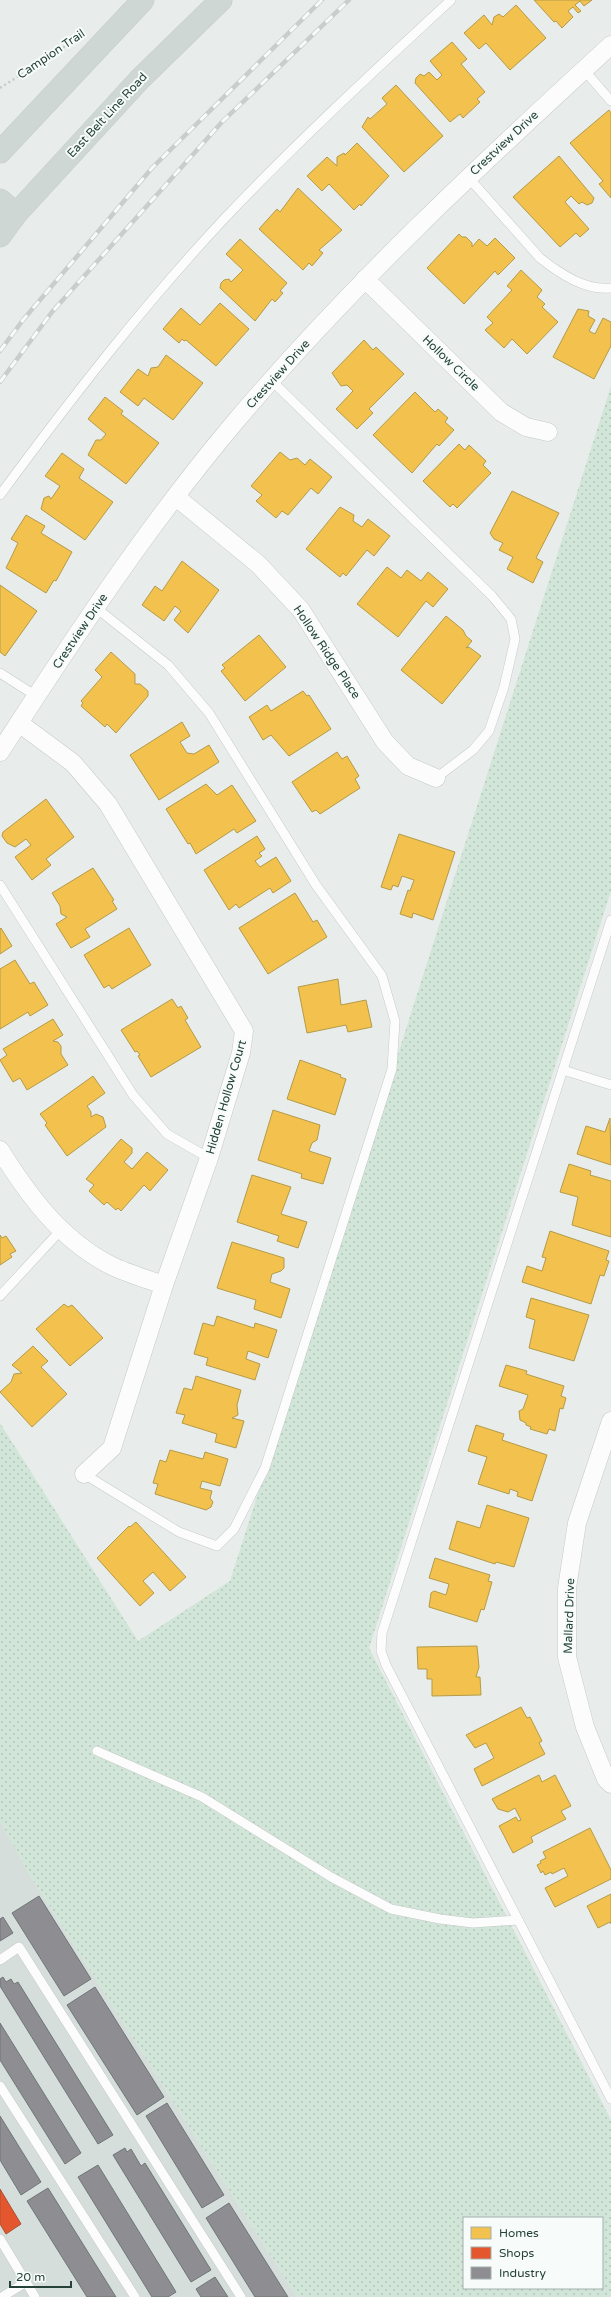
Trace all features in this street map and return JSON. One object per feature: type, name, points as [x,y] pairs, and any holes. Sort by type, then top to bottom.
[{"type":"main road","points":[[0,152],[143,0]]},
{"type":"main road","name":"East Belt Line Road","points":[[0,236],[16,214],[140,79],[221,0]]},
{"type":"main road","points":[[0,200],[16,214]]},
{"type":"street","name":"Crestview Drive","points":[[0,752],[95,607],[176,497],[271,380],[365,279],[468,177],[611,45]]},
{"type":"street","name":"Hollow Circle","points":[[365,279],[501,412],[526,427],[548,432]]},
{"type":"street","name":"Hollow Ridge Place","points":[[176,497],[258,564],[301,610],[385,742],[408,766],[436,778]]},
{"type":"street","name":"Hidden Hollow Court","points":[[19,723],[73,764],[108,804],[244,1031],[241,1053],[209,1158],[164,1285],[112,1448],[84,1474]]},
{"type":"street","points":[[0,1150],[38,1206],[60,1231],[110,1265],[164,1285]]},
{"type":"street","name":"Mallard Drive","points":[[611,1421],[578,1523],[567,1588],[567,1657],[584,1727],[606,1779],[611,1784]]},
{"type":"lane","points":[[0,495],[78,390],[153,299],[222,221],[309,132],[451,0]]},
{"type":"lane","points":[[584,70],[611,101]]},
{"type":"lane","points":[[468,177],[530,246],[551,267],[588,286],[611,288]]},
{"type":"lane","points":[[271,380],[492,596],[511,619],[515,639],[504,687],[489,731],[473,750],[436,778]]},
{"type":"lane","points":[[84,1474],[179,1532],[211,1544],[217,1546],[234,1529],[265,1468],[392,1068],[395,1021],[382,976],[316,885],[209,713],[168,665],[95,607]]},
{"type":"lane","points":[[0,673],[36,696]]},
{"type":"lane","points":[[0,885],[133,1095],[167,1134],[209,1158]]},
{"type":"lane","points":[[611,920],[382,1633],[381,1651],[386,1665],[611,2100]]},
{"type":"lane","points":[[563,1070],[611,1085]]},
{"type":"lane","points":[[0,1296],[60,1231]]},
{"type":"lane","points":[[97,1751],[202,1797],[331,1877],[392,1909],[440,1919],[473,1923],[518,1920]]},
{"type":"lane","points":[[0,1960],[19,1948],[241,2297]]},
{"type":"lane","points":[[0,2086],[134,2297]]},
{"type":"lane","points":[[0,2240],[35,2297]]},
{"type":"lane","points":[[2,2297],[26,2282]]},
{"type":"path","name":"Campion Trail","points":[[0,88],[56,54],[73,41]]},
{"type":"shaded area","points":[[0,1820],[28,1872],[297,2297],[0,2297]]},
{"type":"green space","points":[[611,386],[611,891],[369,1648],[611,2120],[611,2297],[297,2297],[28,1872],[0,1820],[0,1423],[138,1641],[230,1581]]},
{"type":"building: Homes","points":[[534,0],[592,0],[584,6],[580,1],[575,5],[581,11],[578,13],[573,7],[568,11],[573,17],[562,28],[556,21],[554,22]]},
{"type":"building: Homes","points":[[516,5],[546,38],[510,70],[486,43],[479,49],[464,33],[484,15],[492,25],[494,17],[499,14],[503,17]]},
{"type":"building: Homes","points":[[452,42],[467,59],[461,64],[485,92],[477,99],[480,102],[463,118],[460,114],[450,122],[415,83],[416,78],[420,74],[424,76],[429,72],[437,80],[442,75],[430,61]]},
{"type":"building: Homes","points":[[396,85],[443,136],[404,172],[362,127],[368,117],[370,119],[387,104],[382,98]]},
{"type":"building: Homes","points":[[609,110],[611,113],[611,198],[599,184],[603,181],[570,143]]},
{"type":"building: Homes","points":[[357,143],[389,176],[361,206],[360,204],[354,210],[329,184],[322,191],[307,176],[327,157],[337,166],[337,157],[344,153],[345,155]]},
{"type":"building: Homes","points":[[559,156],[594,198],[592,203],[587,205],[582,202],[579,204],[571,196],[565,202],[589,229],[580,237],[576,233],[560,247],[513,197]]},
{"type":"building: Homes","points":[[298,188],[342,230],[319,250],[323,253],[312,266],[309,263],[303,270],[259,229],[277,209],[280,212]]},
{"type":"building: Homes","points":[[459,234],[462,237],[466,237],[472,243],[472,247],[479,239],[487,246],[495,238],[515,258],[498,275],[495,271],[464,304],[427,268]]},
{"type":"building: Homes","points":[[240,239],[287,283],[280,291],[283,293],[275,302],[272,299],[255,321],[220,288],[221,283],[224,280],[229,279],[231,282],[243,270],[226,254]]},
{"type":"building: Homes","points":[[521,270],[542,290],[537,297],[545,304],[542,307],[558,322],[527,354],[512,339],[504,348],[485,330],[493,323],[487,317],[512,290],[507,286]]},
{"type":"building: Homes","points":[[220,303],[249,329],[216,366],[186,340],[184,341],[182,339],[179,343],[163,329],[181,308],[200,325]]},
{"type":"building: Homes","points":[[578,309],[589,311],[588,316],[595,320],[589,331],[595,334],[603,318],[611,322],[611,346],[594,379],[553,357]]},
{"type":"building: Homes","points":[[364,340],[373,350],[376,347],[404,374],[369,409],[373,413],[357,429],[336,409],[353,391],[347,385],[341,386],[332,373]]},
{"type":"building: Homes","points":[[166,355],[203,383],[173,420],[144,398],[138,406],[120,392],[138,369],[148,376],[151,368],[158,367]]},
{"type":"building: Homes","points":[[415,392],[435,412],[438,409],[448,418],[445,422],[454,430],[439,446],[437,444],[412,473],[373,435]]},
{"type":"building: Homes","points":[[105,397],[123,411],[121,414],[159,443],[126,484],[88,455],[96,440],[101,440],[106,434],[88,419]]},
{"type":"building: Homes","points":[[459,444],[465,450],[469,445],[486,461],[483,465],[491,473],[457,508],[453,504],[450,507],[423,481]]},
{"type":"building: Homes","points":[[280,452],[290,460],[297,458],[305,465],[310,459],[332,477],[318,494],[311,488],[288,515],[282,511],[276,518],[256,501],[262,495],[251,486]]},
{"type":"building: Homes","points":[[62,453],[84,469],[79,478],[113,502],[85,540],[41,509],[44,498],[49,496],[51,499],[60,486],[45,476]]},
{"type":"building: Homes","points":[[512,491],[559,513],[536,558],[543,562],[533,583],[507,569],[513,557],[499,550],[503,543],[494,539],[490,533]]},
{"type":"building: Homes","points":[[340,507],[354,515],[353,521],[362,527],[368,519],[390,536],[374,556],[367,550],[346,576],[343,573],[340,577],[306,549]]},
{"type":"building: Homes","points":[[26,515],[45,526],[41,533],[72,552],[56,581],[54,580],[46,593],[6,568],[18,543],[11,539]]},
{"type":"building: Homes","points":[[182,561],[219,590],[188,633],[174,620],[181,611],[175,606],[164,621],[142,605],[155,586],[162,591]]},
{"type":"building: Homes","points":[[387,567],[401,578],[407,570],[421,581],[428,572],[448,589],[433,607],[426,601],[398,637],[357,604]]},
{"type":"building: Homes","points":[[0,585],[37,611],[5,656],[0,652]]},
{"type":"building: Homes","points":[[446,616],[463,630],[466,636],[472,641],[466,648],[469,647],[481,656],[442,704],[401,670]]},
{"type":"building: Homes","points":[[259,635],[286,667],[245,701],[221,671],[225,668],[222,665]]},
{"type":"building: Homes","points":[[111,652],[135,674],[135,684],[140,684],[148,691],[148,696],[116,733],[107,724],[105,727],[81,706],[83,703],[81,701],[102,677],[95,670]]},
{"type":"building: Homes","points":[[303,691],[307,696],[309,695],[331,729],[289,756],[271,735],[263,740],[249,717],[267,705],[271,711]]},
{"type":"building: Homes","points":[[182,722],[190,736],[180,742],[187,753],[194,754],[209,745],[219,762],[159,800],[130,755]]},
{"type":"building: Homes","points":[[337,752],[342,759],[347,756],[359,776],[355,779],[360,788],[320,814],[316,810],[312,812],[292,782]]},
{"type":"building: Homes","points":[[206,784],[217,795],[232,785],[256,821],[237,833],[234,829],[196,854],[166,809]]},
{"type":"building: Homes","points":[[46,799],[74,837],[46,859],[51,865],[32,880],[15,857],[31,845],[26,839],[15,847],[7,843],[2,836],[3,832]]},
{"type":"building: Homes","points":[[399,834],[455,852],[433,920],[413,913],[412,918],[400,914],[408,890],[410,891],[414,880],[402,876],[398,887],[393,885],[391,890],[381,887]]},
{"type":"building: Homes","points":[[257,836],[265,849],[259,853],[262,856],[255,861],[260,867],[276,857],[291,881],[273,893],[270,888],[239,908],[236,904],[229,910],[204,870]]},
{"type":"building: Homes","points":[[93,868],[114,900],[112,901],[117,909],[85,929],[90,937],[71,948],[56,924],[67,917],[61,914],[60,906],[52,893]]},
{"type":"building: Homes","points":[[295,893],[313,922],[317,920],[327,937],[268,974],[239,928]]},
{"type":"building: Homes","points":[[1,928],[12,946],[0,954],[0,929]]},
{"type":"building: Homes","points":[[129,928],[151,965],[112,989],[109,985],[104,988],[84,955]]},
{"type":"building: Homes","points":[[15,960],[30,984],[34,982],[48,1005],[30,1016],[28,1012],[0,1029],[0,969]]},
{"type":"building: Homes","points":[[338,979],[341,1005],[366,1000],[372,1027],[348,1032],[346,1025],[307,1033],[298,987]]},
{"type":"building: Homes","points":[[172,999],[178,1008],[181,1006],[188,1018],[185,1020],[201,1047],[151,1077],[138,1056],[140,1055],[137,1051],[135,1052],[121,1030]]},
{"type":"building: Homes","points":[[53,1019],[63,1035],[53,1041],[58,1042],[61,1046],[61,1054],[68,1065],[27,1090],[20,1078],[13,1082],[0,1060],[7,1055],[3,1049]]},
{"type":"building: Homes","points":[[300,1060],[341,1075],[340,1077],[346,1079],[335,1115],[287,1099]]},
{"type":"building: Homes","points":[[93,1076],[105,1093],[87,1106],[91,1112],[91,1117],[96,1114],[103,1117],[106,1127],[67,1156],[45,1125],[47,1123],[40,1114]]},
{"type":"building: Homes","points":[[273,1110],[320,1125],[317,1140],[312,1143],[309,1151],[331,1158],[323,1184],[301,1178],[302,1174],[258,1160]]},
{"type":"building: Homes","points":[[610,1118],[611,1165],[577,1154],[586,1126],[605,1132]]},
{"type":"building: Homes","points":[[121,1139],[132,1148],[132,1153],[124,1162],[132,1169],[147,1152],[168,1170],[150,1191],[144,1185],[121,1211],[118,1208],[116,1210],[107,1202],[104,1205],[89,1191],[94,1185],[86,1179]]},
{"type":"building: Homes","points":[[569,1164],[591,1171],[590,1175],[611,1181],[611,1237],[572,1225],[578,1197],[560,1192]]},
{"type":"building: Homes","points":[[252,1175],[291,1187],[281,1214],[307,1222],[298,1248],[277,1241],[279,1236],[237,1222]]},
{"type":"building: Homes","points":[[550,1231],[609,1251],[606,1260],[609,1261],[604,1276],[600,1275],[591,1304],[522,1282],[527,1266],[542,1271],[546,1258],[542,1257]]},
{"type":"building: Homes","points":[[0,1235],[2,1238],[6,1236],[16,1251],[10,1254],[12,1257],[0,1265]]},
{"type":"building: Homes","points":[[232,1242],[284,1258],[284,1268],[281,1271],[272,1274],[270,1282],[290,1289],[281,1318],[254,1309],[256,1300],[217,1288]]},
{"type":"building: Homes","points":[[531,1298],[589,1315],[574,1361],[529,1348],[535,1320],[526,1317]]},
{"type":"building: Homes","points":[[64,1304],[68,1307],[72,1305],[103,1338],[70,1366],[36,1329]]},
{"type":"building: Homes","points":[[217,1316],[254,1328],[255,1323],[277,1330],[268,1358],[248,1351],[246,1359],[260,1364],[255,1380],[206,1365],[208,1358],[194,1354],[203,1323],[214,1326]]},
{"type":"building: Homes","points":[[33,1346],[48,1361],[41,1367],[67,1394],[32,1427],[0,1392],[11,1382],[14,1374],[22,1373],[12,1365]]},
{"type":"building: Homes","points":[[506,1365],[527,1371],[526,1374],[564,1386],[561,1396],[566,1398],[563,1409],[560,1408],[555,1431],[549,1429],[547,1434],[530,1429],[531,1427],[520,1420],[519,1411],[523,1409],[528,1395],[499,1386]]},
{"type":"building: Homes","points":[[196,1376],[241,1390],[237,1405],[238,1415],[232,1418],[244,1421],[236,1448],[215,1442],[217,1434],[182,1423],[185,1415],[176,1413],[184,1388],[192,1390]]},
{"type":"building: Homes","points":[[476,1425],[504,1434],[502,1440],[547,1455],[532,1501],[517,1496],[518,1492],[510,1489],[509,1494],[478,1484],[487,1457],[468,1451]]},
{"type":"building: Homes","points":[[170,1450],[203,1459],[205,1452],[228,1459],[220,1486],[202,1481],[200,1488],[212,1491],[210,1498],[213,1502],[211,1507],[206,1510],[155,1494],[158,1484],[153,1483],[160,1460],[166,1462]]},
{"type":"building: Homes","points":[[487,1505],[529,1518],[514,1567],[496,1562],[495,1564],[449,1549],[457,1521],[480,1528]]},
{"type":"building: Homes","points":[[136,1522],[186,1577],[170,1591],[153,1572],[143,1581],[154,1593],[140,1606],[97,1558],[129,1526],[130,1527]]},
{"type":"building: Homes","points":[[435,1558],[490,1575],[488,1581],[492,1582],[484,1610],[481,1609],[477,1622],[429,1607],[431,1593],[434,1591],[446,1595],[449,1584],[429,1578]]},
{"type":"building: Homes","points":[[477,1646],[479,1667],[476,1677],[480,1677],[481,1695],[432,1696],[432,1679],[427,1679],[427,1669],[418,1669],[417,1647]]},
{"type":"building: Homes","points":[[521,1707],[527,1718],[530,1717],[542,1741],[539,1743],[545,1754],[482,1786],[474,1769],[494,1758],[486,1743],[475,1748],[466,1735]]},
{"type":"building: Homes","points":[[539,1775],[542,1782],[555,1775],[571,1806],[561,1811],[566,1819],[531,1837],[533,1842],[513,1853],[499,1826],[516,1817],[518,1821],[521,1820],[515,1808],[508,1812],[498,1809],[492,1799]]},
{"type":"building: Homes","points":[[590,1828],[611,1870],[611,1879],[555,1907],[545,1888],[568,1876],[564,1868],[552,1874],[551,1872],[545,1875],[543,1871],[541,1873],[537,1865],[541,1863],[540,1861],[546,1858],[543,1852]]},
{"type":"building: Homes","points":[[611,1894],[611,1924],[610,1922],[598,1928],[587,1906]]},
{"type":"building: Shops","points":[[0,2189],[21,2224],[6,2234],[0,2224]]},
{"type":"building: Industry","points":[[39,1896],[91,1979],[64,1996],[12,1913]]},
{"type":"building: Industry","points":[[3,1917],[13,1933],[0,1941],[0,1919]]},
{"type":"building: Industry","points":[[3,1977],[6,1982],[11,1979],[14,1984],[18,1982],[113,2135],[98,2144],[0,1986],[0,1979]]},
{"type":"building: Industry","points":[[95,1987],[164,2097],[137,2115],[67,2005]]},
{"type":"building: Industry","points":[[0,2023],[81,2153],[65,2164],[0,2060]]},
{"type":"building: Industry","points":[[167,2103],[224,2195],[202,2208],[146,2116]]},
{"type":"building: Industry","points":[[0,2116],[41,2182],[21,2195],[0,2160]]},
{"type":"building: Industry","points":[[125,2148],[127,2152],[131,2149],[141,2166],[145,2163],[211,2270],[191,2282],[113,2155]]},
{"type":"building: Industry","points":[[98,2165],[176,2292],[168,2297],[152,2297],[78,2177]]},
{"type":"building: Industry","points":[[48,2188],[116,2297],[87,2297],[27,2201]]},
{"type":"building: Industry","points":[[229,2203],[288,2297],[255,2297],[206,2218]]},
{"type":"building: Industry","points":[[215,2277],[228,2297],[201,2297],[196,2289]]},
{"type":"railway","points":[[0,351],[23,320],[152,168],[322,0]]},
{"type":"railway","points":[[0,382],[52,312],[222,122],[349,0]]}]
